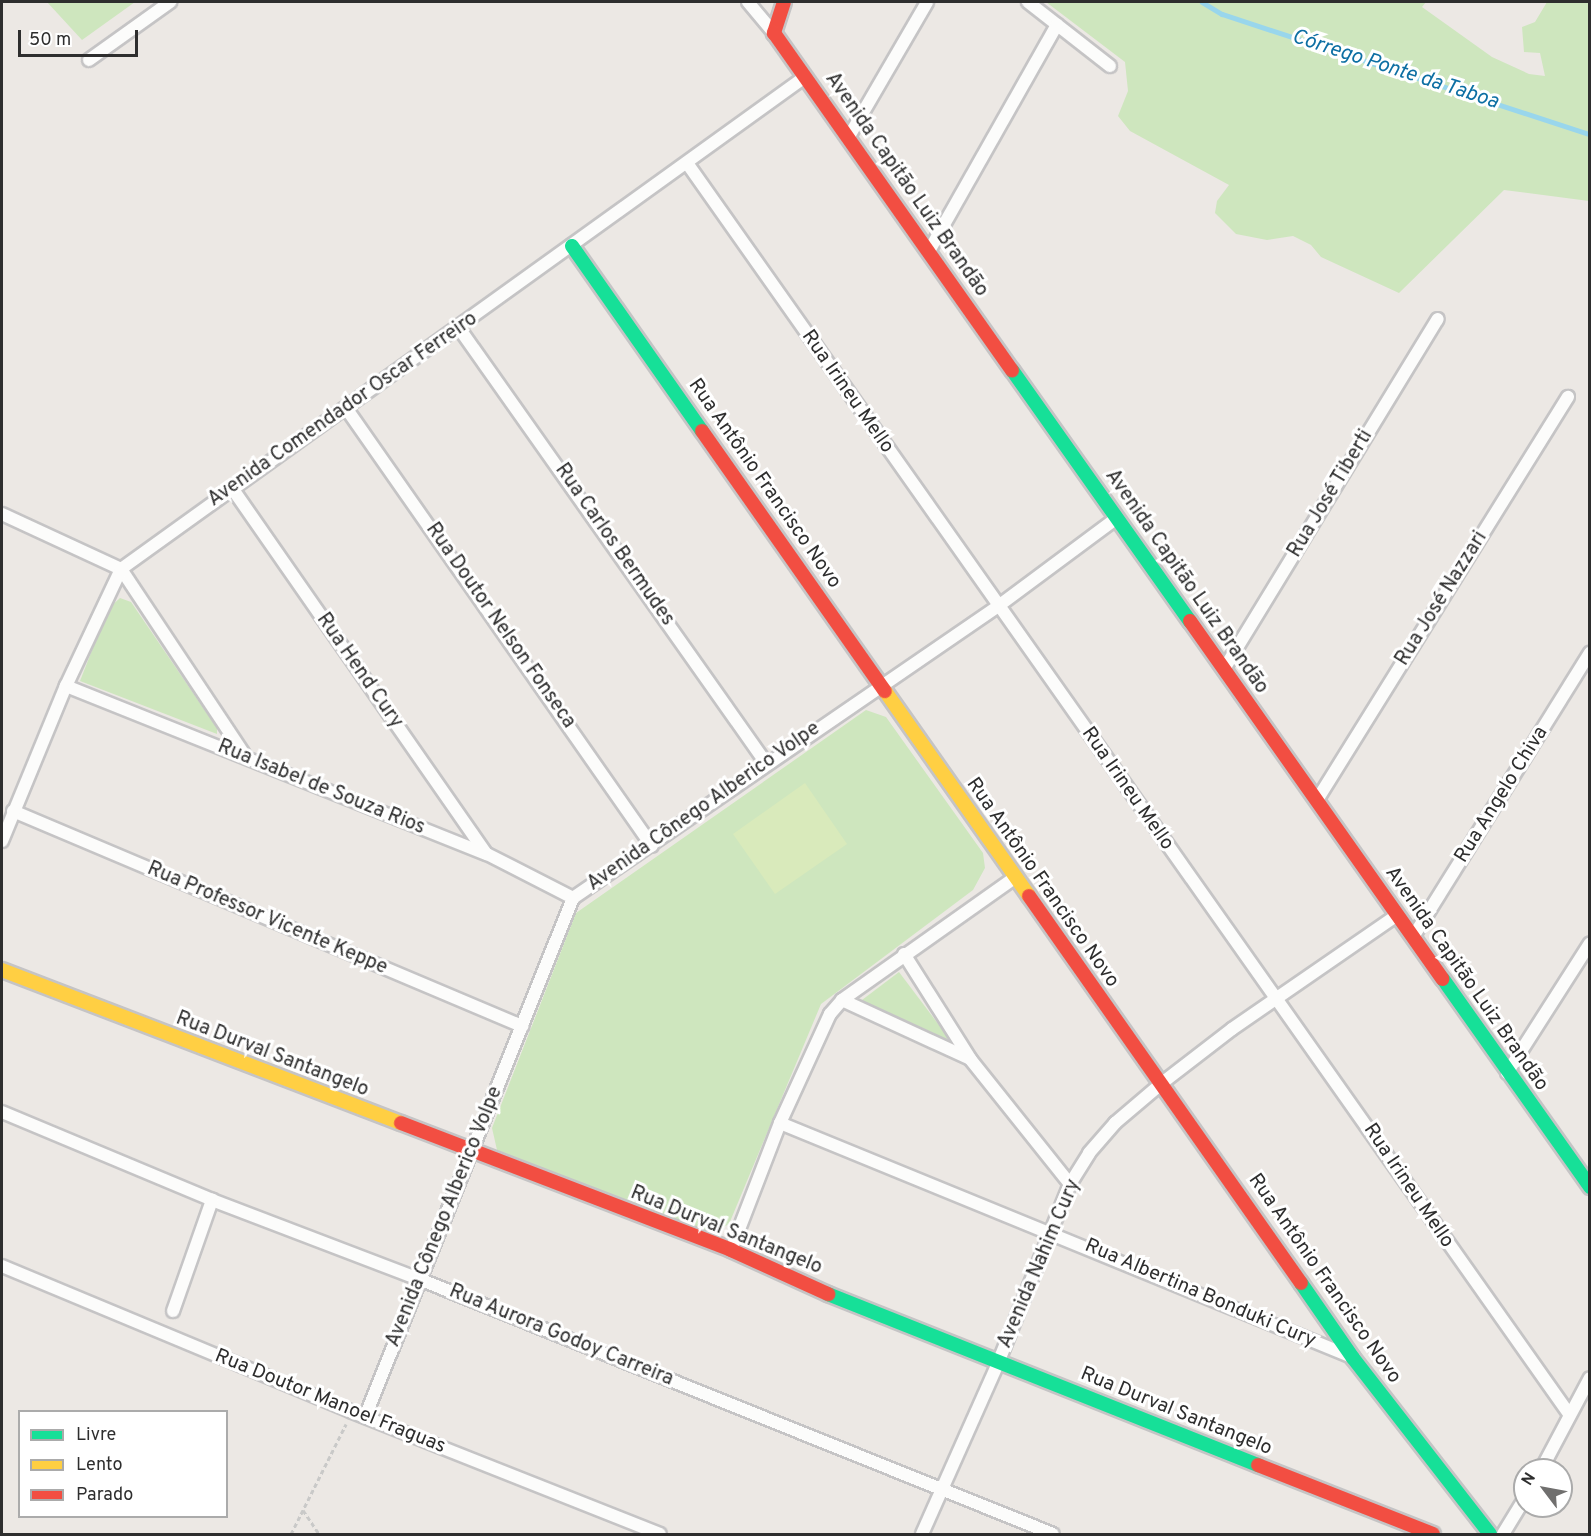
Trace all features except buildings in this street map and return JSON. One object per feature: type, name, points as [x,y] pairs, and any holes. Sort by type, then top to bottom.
[{"type":"street","points":[[89,60],[170,2]]},
{"type":"street","name":"Avenida Capitão Luiz Brandão","points":[[748,2],[806,77],[1507,1073],[1590,1187]]},
{"type":"street","points":[[774,33],[784,2]]},
{"type":"street","points":[[848,138],[927,2]]},
{"type":"street","points":[[1028,2],[1110,66]]},
{"type":"street","points":[[929,251],[1057,25]]},
{"type":"street","name":"Avenida Comendador Oscar Ferreiro","points":[[2,841],[66,686],[121,569],[806,77]]},
{"type":"street","name":"Rua Irineu Mello","points":[[687,163],[997,607],[1569,1414]]},
{"type":"street","name":"Rua Antônio Francisco Novo","points":[[572,246],[1013,879],[1162,1083],[1353,1358],[1490,1534]]},
{"type":"street","name":"Rua José Tiberti","points":[[1224,669],[1438,319]]},
{"type":"street","name":"Rua Carlos Bermudes","points":[[459,328],[766,763]]},
{"type":"street","name":"Rua José Nazzari","points":[[1317,801],[1568,397]]},
{"type":"street","name":"Rua Doutor Nelson Fonseca","points":[[346,408],[652,846]]},
{"type":"street","name":"Rua Hend Cury","points":[[232,488],[487,854]]},
{"type":"street","points":[[2,514],[121,569],[246,757]]},
{"type":"street","name":"Avenida Cônego Alberico Volpe","points":[[365,1417],[573,898],[652,846],[766,763],[997,607],[1117,518]]},
{"type":"street","name":"Rua Angelo Chiva","points":[[1413,937],[1590,653]]},
{"type":"street","name":"Rua Isabel de Souza Rios","points":[[66,686],[487,854],[573,898]]},
{"type":"street","name":"Rua Professor Vicente Keppe","points":[[13,811],[522,1026]]},
{"type":"street","points":[[731,1250],[780,1123],[830,1014],[842,1000],[904,954],[1013,879]]},
{"type":"street","name":"Avenida Nahim Cury","points":[[922,1534],[998,1363],[1070,1184],[1089,1153],[1115,1123],[1162,1083],[1397,915]]},
{"type":"street","points":[[1507,1073],[1590,943]]},
{"type":"street","points":[[904,954],[972,1060],[1070,1184]]},
{"type":"street","name":"Rua Durval Santangelo","points":[[2,969],[470,1153],[731,1250],[853,1305],[1432,1534]]},
{"type":"street","points":[[842,1000],[972,1060]]},
{"type":"street","name":"Rua Aurora Godoy Carreira","points":[[2,1112],[212,1200],[419,1279],[1053,1534]]},
{"type":"street","name":"Rua Albertina Bonduki Cury","points":[[780,1123],[1052,1232],[1353,1358]]},
{"type":"street","points":[[172,1311],[212,1200]]},
{"type":"street","name":"Rua Doutor Manoel Fraguas","points":[[2,1266],[352,1412],[660,1534]]},
{"type":"street","points":[[1547,1458],[1590,1378]]},
{"type":"street","points":[[1507,1533],[1515,1518]]},
{"type":"path","points":[[291,1534],[352,1412]]},
{"type":"path","points":[[303,1510],[319,1534]]},
{"type":"green space","points":[[47,2],[135,2],[82,40]]},
{"type":"green space","points":[[1046,2],[1426,2],[1422,7],[1492,57],[1529,74],[1545,76],[1540,53],[1524,52],[1522,27],[1535,22],[1547,2],[1589,2],[1589,201],[1504,190],[1399,293],[1321,257],[1311,245],[1293,236],[1267,240],[1236,234],[1215,213],[1217,201],[1229,185],[1130,131],[1118,116],[1128,91],[1125,62]]},
{"type":"green space","points":[[120,598],[131,602],[217,728],[217,734],[80,681],[108,609]]},
{"type":"green space","points":[[866,710],[886,717],[983,853],[985,868],[973,890],[821,1004],[729,1224],[710,1235],[497,1150],[492,1128],[576,913]]},
{"type":"green space","points":[[805,783],[847,844],[775,894],[733,834]]},
{"type":"green space","points":[[899,972],[948,1037],[947,1040],[858,1003]]},
{"type":"waterway","name":"Córrego Ponte da Taboa","points":[[1202,2],[1222,14],[1590,134]]},
{"type":"traffic: fast","points":[[572,246],[702,431]]},
{"type":"traffic: fast","points":[[1012,370],[1190,621]]},
{"type":"traffic: fast","points":[[1443,979],[1590,1187]]},
{"type":"traffic: fast","points":[[1301,1283],[1353,1358],[1490,1534]]},
{"type":"traffic: fast","points":[[828,1294],[1258,1465]]},
{"type":"traffic: slow","points":[[885,691],[1029,896]]},
{"type":"traffic: slow","points":[[2,970],[401,1123]]},
{"type":"traffic: jam","points":[[784,2],[774,33],[1012,370]]},
{"type":"traffic: jam","points":[[702,431],[885,691]]},
{"type":"traffic: jam","points":[[1190,621],[1443,979]]},
{"type":"traffic: jam","points":[[1029,896],[1301,1283]]},
{"type":"traffic: jam","points":[[401,1123],[731,1250],[828,1294]]},
{"type":"traffic: jam","points":[[1258,1465],[1433,1534]]}]
